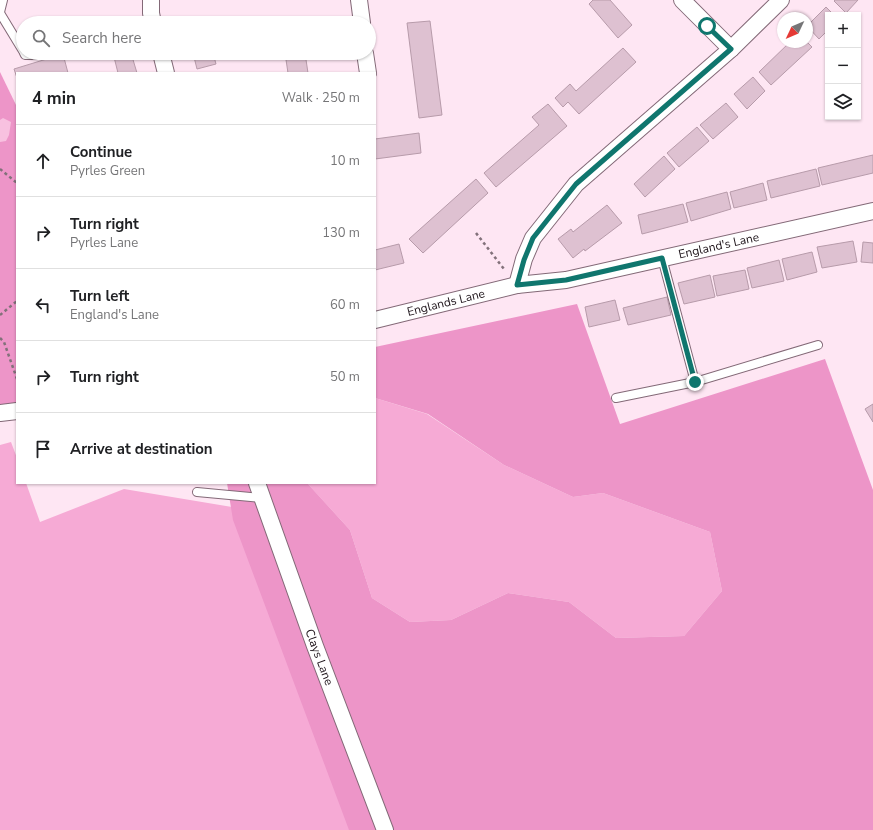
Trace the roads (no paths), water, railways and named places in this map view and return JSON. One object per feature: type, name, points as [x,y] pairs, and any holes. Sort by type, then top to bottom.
[{"type":"street","points":[[151,0],[152,16]]},
{"type":"street","points":[[359,0],[361,16]]},
{"type":"street","points":[[682,0],[731,49]]},
{"type":"street","points":[[517,285],[524,260],[533,238],[576,184],[731,49],[782,0]]},
{"type":"street","points":[[163,60],[166,72]]},
{"type":"street","points":[[366,60],[368,72]]},
{"type":"street","name":"England's Lane","points":[[517,285],[566,280],[873,211]]},
{"type":"street","name":"Englands Lane","points":[[376,320],[517,285]]},
{"type":"street","points":[[0,414],[16,411]]},
{"type":"street","name":"Clays Lane","points":[[259,490],[315,646],[385,830]]},
{"type":"lane","points":[[3,0],[0,12],[16,40]]},
{"type":"lane","points":[[662,258],[695,382]]},
{"type":"lane","points":[[616,398],[695,382],[818,345]]},
{"type":"lane","points":[[198,492],[259,490]]}]
